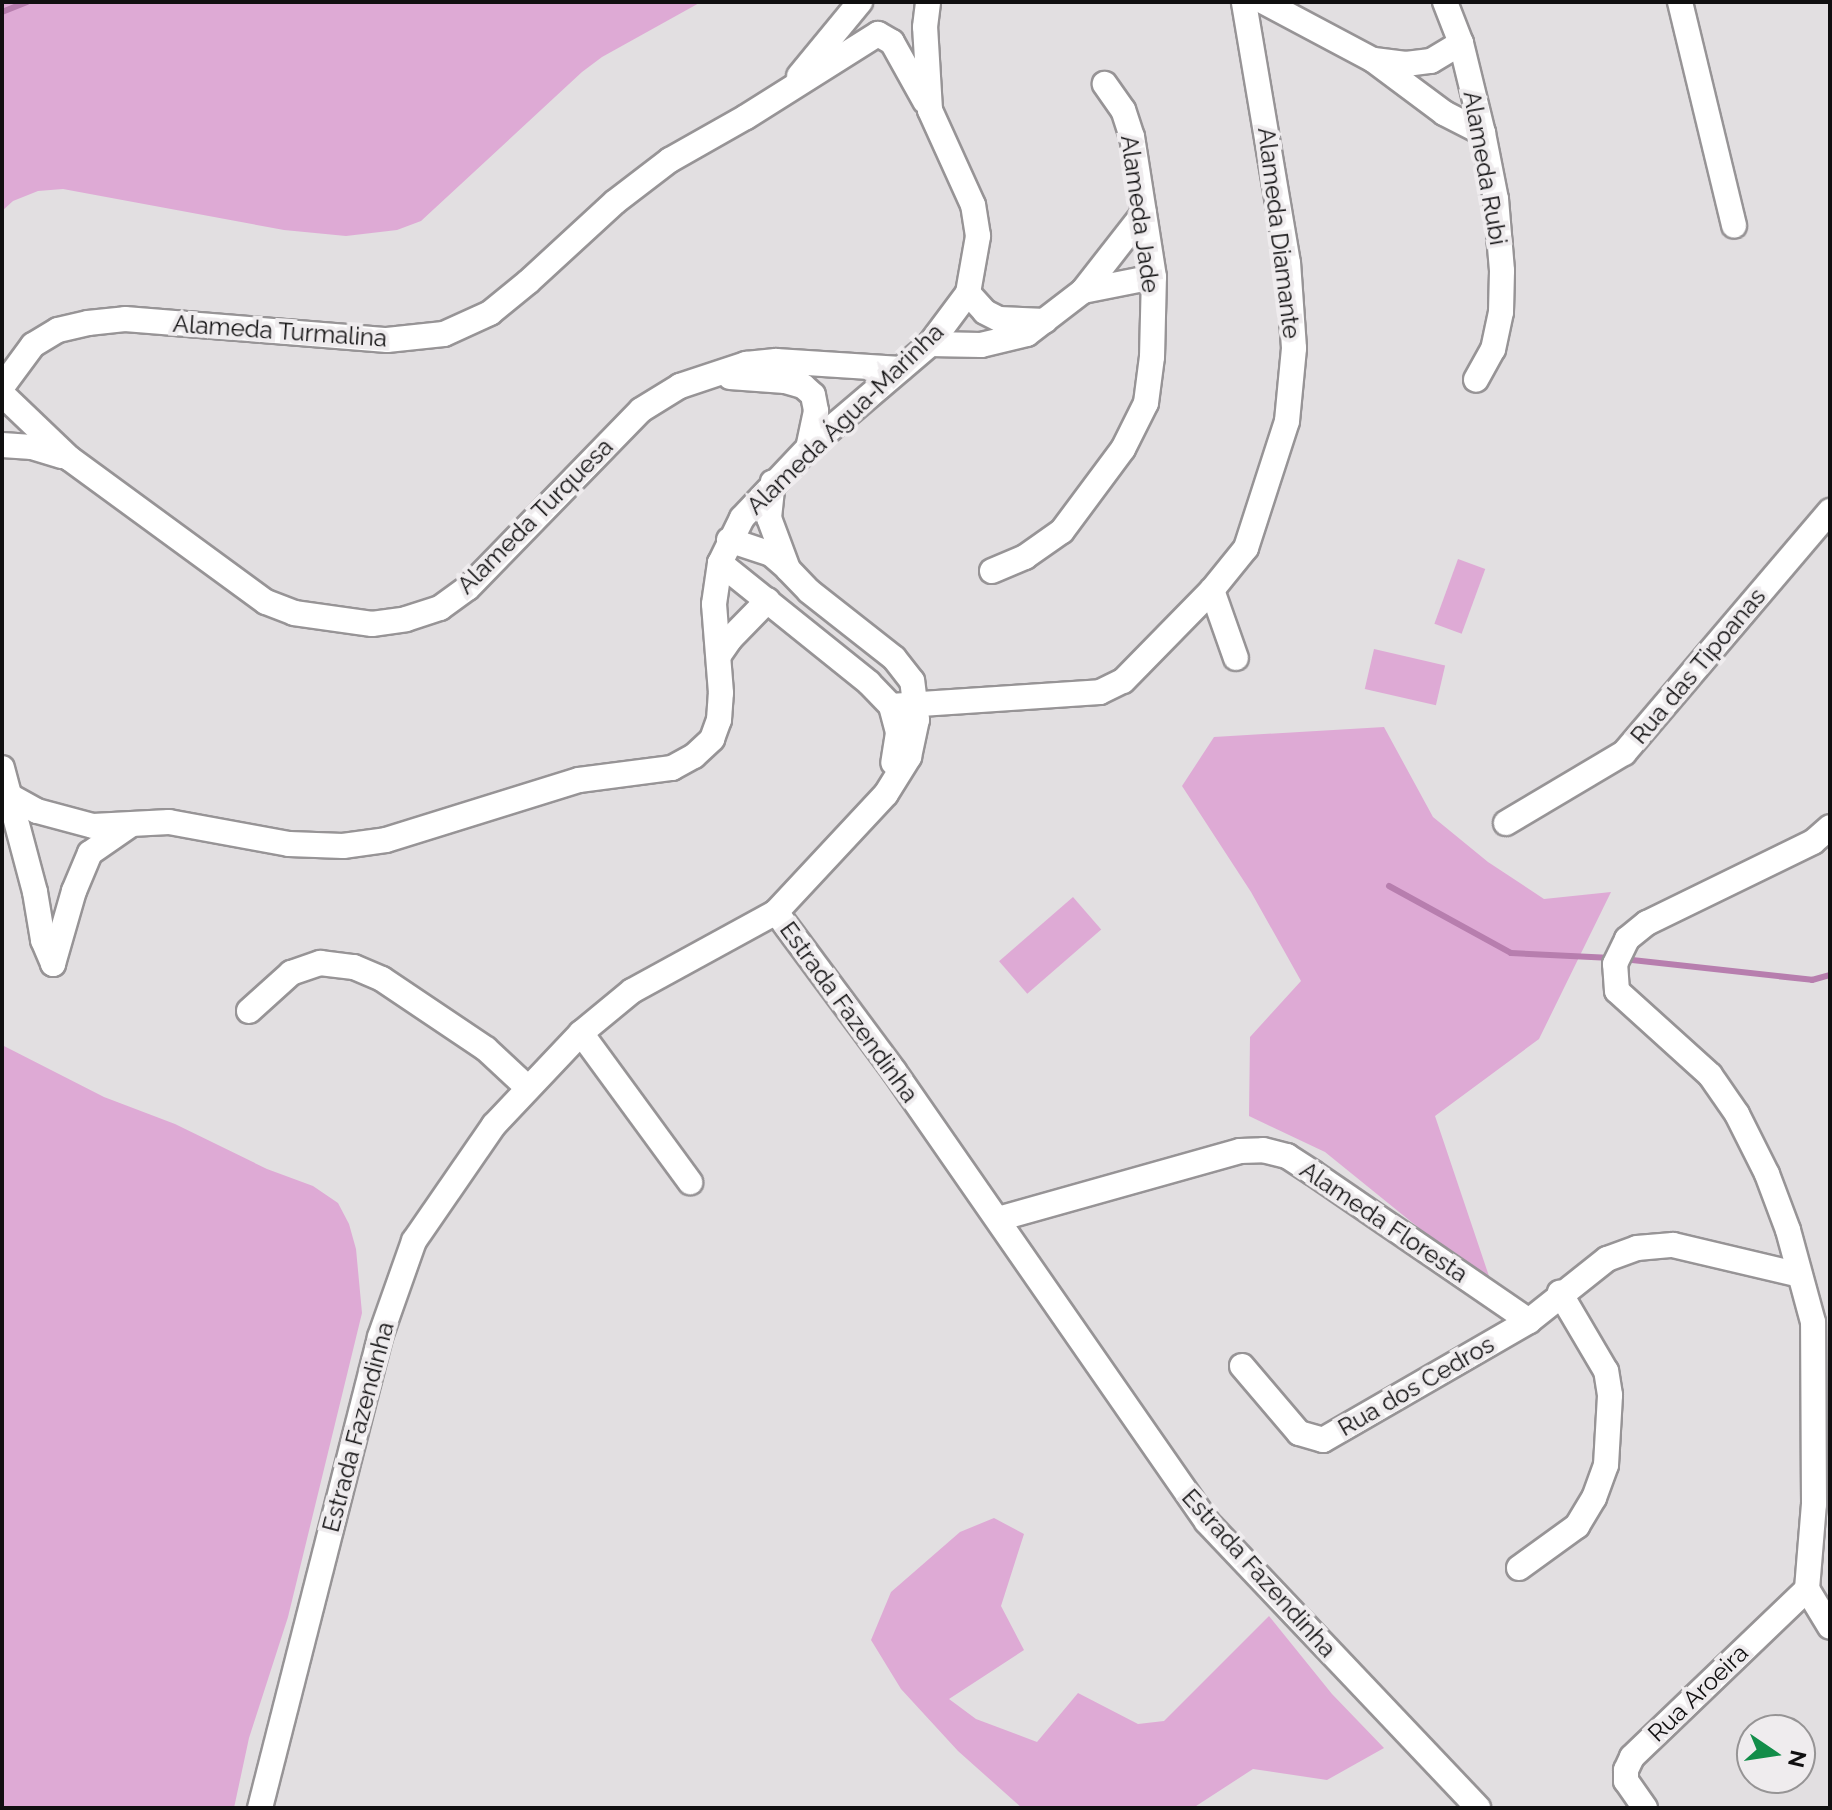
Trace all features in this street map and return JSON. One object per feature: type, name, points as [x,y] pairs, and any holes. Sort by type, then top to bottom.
[{"type":"street","name":"Alameda Turmalina","points":[[790,87],[860,2]]},
{"type":"street","points":[[872,2],[885,38],[930,110]]},
{"type":"street","name":"Alameda Água-Marinha","points":[[8,795],[37,811],[71,822],[169,822],[289,844],[343,846],[386,840],[528,793],[579,780],[672,768],[694,756],[712,739],[719,720],[721,693],[714,604],[724,552],[742,518],[808,448],[930,344],[968,293],[978,236],[973,205],[930,110],[925,27],[928,2]]},
{"type":"street","name":"Alameda Diamante","points":[[891,706],[1100,692],[1123,681],[1212,590],[1246,548],[1287,421],[1294,348],[1288,263],[1244,2]]},
{"type":"street","points":[[1264,2],[1373,60],[1444,113],[1483,133]]},
{"type":"street","name":"Alameda Rubi","points":[[1445,2],[1461,43],[1496,199],[1501,298],[1493,349],[1476,380]]},
{"type":"street","points":[[1680,2],[1734,226]]},
{"type":"street","name":"Alameda Turmalina","points":[[2,387],[33,345],[58,330],[88,323],[125,319],[387,340],[444,334],[490,313],[615,202],[670,160],[746,117],[790,87],[885,38],[904,43],[925,27]]},
{"type":"street","points":[[1373,60],[1406,64],[1431,61],[1461,43]]},
{"type":"street","name":"Alameda Jade","points":[[992,571],[1025,557],[1062,531],[1123,449],[1146,403],[1152,357],[1154,277],[1132,137],[1123,110],[1105,84]]},
{"type":"street","points":[[930,344],[981,345],[1007,341],[1048,320],[1083,291],[1144,213]]},
{"type":"street","points":[[1083,291],[1154,277]]},
{"type":"street","points":[[968,293],[985,312],[999,319],[1048,320]]},
{"type":"street","name":"Alameda Turquesa","points":[[2,394],[69,458],[266,602],[294,613],[372,624],[406,619],[440,608],[468,588],[641,410],[680,386],[746,364],[776,361],[901,369]]},
{"type":"street","name":"Alameda Turquesa","points":[[703,378],[741,376],[803,386],[813,395],[816,411],[808,448]]},
{"type":"street","name":"Alameda Turquesa","points":[[2,445],[32,447],[69,458]]},
{"type":"street","points":[[773,482],[769,518],[788,569]]},
{"type":"street","name":"Rua das Tipoanas","points":[[1506,823],[1624,753],[1830,511]]},
{"type":"street","points":[[724,552],[771,554],[809,591],[894,658],[912,681],[917,702],[909,757],[886,794],[776,912]]},
{"type":"street","points":[[724,552],[777,608],[869,683],[891,706],[897,743],[886,794]]},
{"type":"street","points":[[1212,590],[1236,658]]},
{"type":"street","points":[[719,655],[777,608],[809,591]]},
{"type":"street","points":[[869,683],[894,658]]},
{"type":"street","points":[[2,768],[35,892],[43,940],[53,964],[61,929],[90,853],[131,824]]},
{"type":"street","points":[[1830,827],[1813,842],[1647,923],[1627,939],[1615,964],[1617,991],[1710,1075],[1737,1114],[1767,1174],[1800,1275],[1813,1322],[1815,1394],[1814,1504],[1807,1589],[1830,1627]]},
{"type":"street","name":"Estrada Fazendinha","points":[[260,1808],[380,1337],[414,1241],[494,1125],[581,1033],[632,991],[776,912],[998,1219],[1081,1344],[1207,1522],[1478,1808]]},
{"type":"street","points":[[249,1011],[291,973],[320,963],[354,967],[382,979],[486,1049],[528,1088]]},
{"type":"street","points":[[581,1033],[690,1182]]},
{"type":"street","name":"Alameda Floresta","points":[[998,1219],[1240,1151],[1263,1150],[1287,1156],[1529,1321]]},
{"type":"street","name":"Rua dos Cedros","points":[[1242,1366],[1299,1433],[1323,1440],[1529,1321],[1560,1293],[1607,1259],[1637,1248],[1673,1245],[1800,1275]]},
{"type":"street","points":[[1519,1568],[1577,1526],[1594,1498],[1606,1465],[1610,1395],[1606,1371],[1560,1293]]},
{"type":"street","name":"Rua Aroeira","points":[[1645,1808],[1626,1781],[1626,1770],[1632,1757],[1807,1589]]},
{"type":"shaded area","points":[[2,2],[701,2],[602,57],[582,72],[421,221],[397,230],[346,236],[284,230],[63,189],[38,191],[13,201],[2,211]]},
{"type":"shaded area","points":[[1458,559],[1485,569],[1462,634],[1434,624]]},
{"type":"shaded area","points":[[1374,649],[1445,665],[1436,705],[1365,689]]},
{"type":"shaded area","points":[[1384,727],[1433,817],[1488,862],[1544,899],[1611,892],[1539,1039],[1435,1116],[1493,1288],[1325,1152],[1249,1116],[1250,1037],[1301,981],[1251,892],[1182,786],[1214,737]]},
{"type":"shaded area","points":[[1073,897],[1101,929],[1027,994],[999,961]]},
{"type":"shaded area","points":[[2,1045],[104,1097],[175,1124],[267,1169],[313,1186],[338,1203],[349,1224],[356,1249],[362,1313],[288,1617],[249,1738],[234,1808],[2,1808]]},
{"type":"shaded area","points":[[994,1518],[1024,1534],[1001,1606],[1024,1650],[949,1699],[976,1719],[1037,1742],[1078,1693],[1138,1724],[1164,1721],[1269,1616],[1332,1694],[1384,1748],[1327,1780],[1253,1769],[1193,1808],[1022,1808],[958,1751],[901,1689],[871,1640],[891,1592],[960,1532]]},
{"type":"waterway","points":[[2,12],[27,2]]},
{"type":"waterway","points":[[1389,886],[1511,953],[1612,958]]},
{"type":"waterway","points":[[1623,959],[1812,980],[1830,975]]}]
